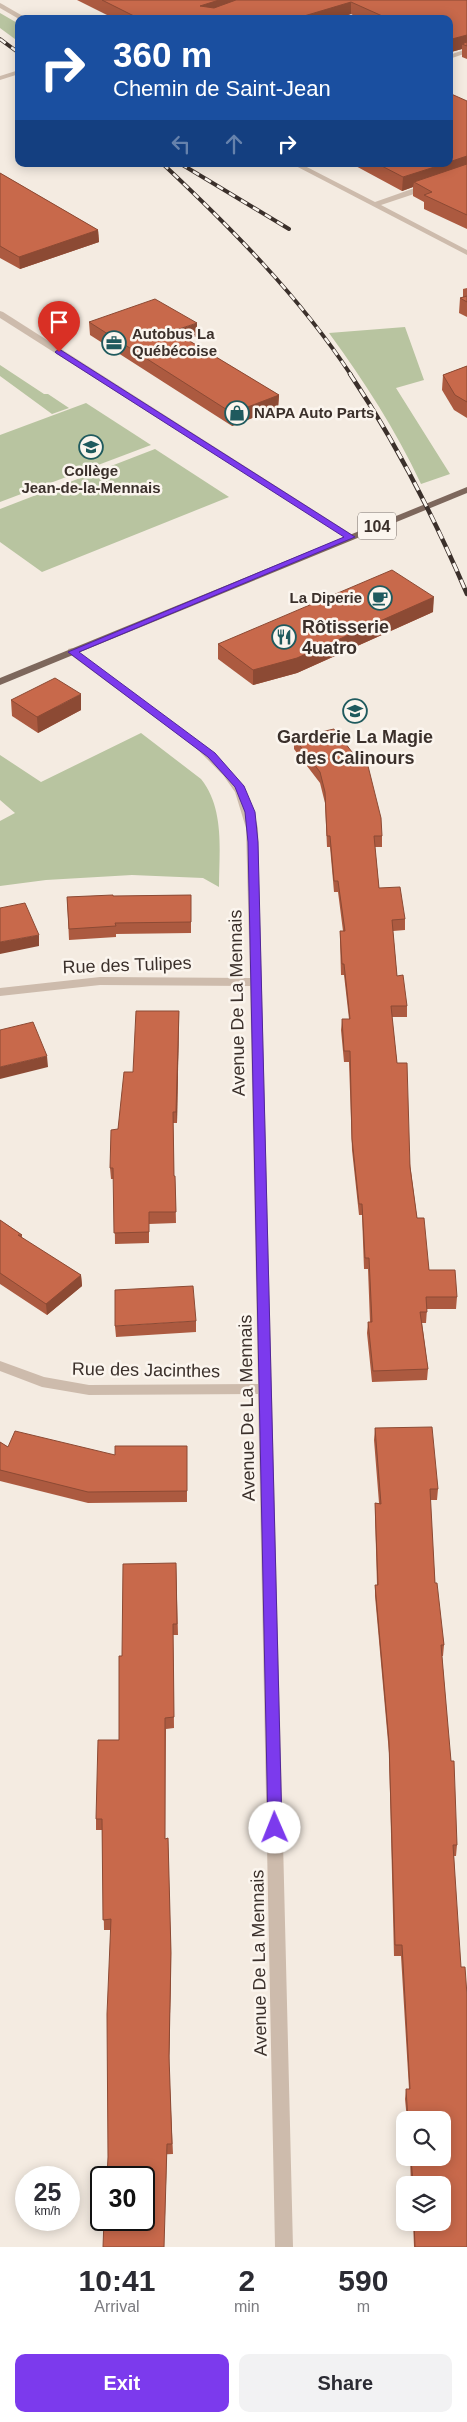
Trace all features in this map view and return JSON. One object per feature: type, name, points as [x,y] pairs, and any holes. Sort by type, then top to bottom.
[{"type":"main road","name":"104","points":[[0,682],[467,490]]},
{"type":"street","points":[[0,5],[18,15]]},
{"type":"street","points":[[453,56],[467,51]]},
{"type":"street","points":[[0,78],[15,73]]},
{"type":"street","points":[[302,167],[467,253]]},
{"type":"street","points":[[375,205],[442,181]]},
{"type":"street","points":[[0,314],[351,537]]},
{"type":"street","name":"Avenue De La Mennais","points":[[72,652],[217,760],[239,786],[250,812],[253,842],[266,1389],[284,2247]]},
{"type":"street","name":"Rue des Tulipes","points":[[0,992],[100,981],[255,982]]},
{"type":"street","name":"Rue des Jacinthes","points":[[0,1366],[42,1382],[89,1390],[266,1389]]},
{"type":"green space","points":[[0,13],[15,22],[15,39],[0,28]]},
{"type":"green space","points":[[405,327],[424,380],[396,388],[450,474],[421,484],[379,406],[329,333]]},
{"type":"green space","points":[[0,365],[69,408],[52,414],[0,376]]},
{"type":"green space","points":[[86,403],[151,445],[0,502],[0,435]]},
{"type":"green space","points":[[155,449],[229,497],[42,572],[0,542],[0,509]]},
{"type":"green space","points":[[141,733],[201,779],[209,791],[214,804],[219,831],[219,887],[203,878],[132,875],[46,880],[0,886],[0,821],[15,813],[0,800],[0,755],[41,782]]},
{"type":"building","points":[[102,0],[219,0],[200,6],[214,8],[236,0],[467,0],[467,35],[453,39],[453,15],[380,15],[351,2],[307,15],[132,15]]},
{"type":"building","points":[[453,95],[467,101],[467,156],[453,161]]},
{"type":"building","points":[[467,164],[467,215],[424,195],[432,192],[414,182]]},
{"type":"building","points":[[384,167],[435,167],[403,177]]},
{"type":"building","points":[[0,173],[98,230],[19,257],[0,246]]},
{"type":"building","points":[[467,296],[467,302],[460,298]]},
{"type":"building","points":[[155,299],[197,323],[173,331],[279,395],[232,413],[89,322]]},
{"type":"building","points":[[467,366],[467,402],[455,395],[443,375]]},
{"type":"building","points":[[392,570],[434,597],[297,658],[253,670],[218,644]]},
{"type":"building","points":[[55,678],[81,694],[37,717],[11,700]]},
{"type":"building","points":[[334,729],[363,766],[368,766],[381,818],[382,836],[374,836],[379,888],[400,887],[405,919],[392,920],[397,976],[403,975],[407,1006],[391,1006],[397,1063],[407,1063],[410,1167],[417,1218],[424,1218],[429,1270],[455,1270],[457,1297],[426,1297],[427,1312],[420,1312],[428,1369],[373,1371],[368,1322],[372,1322],[369,1258],[365,1258],[362,1204],[359,1204],[352,1139],[350,1051],[344,1051],[342,1019],[350,1019],[344,964],[342,964],[340,931],[345,931],[338,881],[334,881],[330,836],[327,836],[325,792],[320,772],[294,738]]},
{"type":"building","points":[[191,895],[191,922],[115,923],[116,926],[69,929],[67,897]]},
{"type":"building","points":[[25,903],[39,935],[0,942],[0,908]]},
{"type":"building","points":[[136,1011],[179,1011],[176,1112],[173,1112],[176,1212],[149,1212],[149,1232],[114,1233],[113,1168],[110,1168],[111,1130],[118,1129],[124,1072],[133,1072]]},
{"type":"building","points":[[33,1022],[47,1056],[0,1067],[0,1030]]},
{"type":"building","points":[[0,1220],[22,1235],[18,1235],[81,1275],[46,1304],[0,1273]]},
{"type":"building","points":[[193,1286],[196,1321],[115,1326],[115,1290]]},
{"type":"building","points":[[432,1427],[438,1489],[430,1489],[435,1583],[437,1583],[444,1645],[441,1645],[451,1761],[454,1761],[457,1845],[453,1845],[461,1967],[465,1967],[467,1995],[467,2247],[415,2247],[414,2231],[451,2231],[451,2176],[412,2176],[412,2166],[451,2166],[451,2111],[407,2111],[406,2089],[410,2089],[402,1945],[395,1945],[389,1742],[375,1585],[378,1585],[375,1503],[381,1504],[375,1428]]},
{"type":"building","points":[[15,1431],[115,1455],[115,1446],[187,1446],[187,1491],[88,1492],[0,1470],[0,1442],[8,1447]]},
{"type":"building","points":[[176,1563],[177,1624],[173,1624],[174,1717],[165,1718],[165,1839],[168,1838],[171,1953],[169,2056],[172,2144],[167,2144],[164,2247],[103,2247],[104,2231],[155,2231],[155,2166],[108,2166],[107,2014],[111,1919],[103,1920],[102,1819],[96,1819],[98,1740],[119,1740],[119,1656],[122,1656],[123,1564]]},
{"type":"railway","points":[[0,39],[15,50]]},
{"type":"railway","points":[[166,167],[239,238],[287,291],[331,346],[351,375]]},
{"type":"railway","points":[[186,167],[289,229]]},
{"type":"railway","points":[[350,374],[414,481],[467,594]]},
{"type":"place","name":"Autobus La Québécoise","points":[[114,343]]},
{"type":"place","name":"NAPA Auto Parts","points":[[237,413]]},
{"type":"place","name":"Collège Jean-de-la-Mennais","points":[[91,447]]},
{"type":"place","name":"La Diperie","points":[[380,598]]},
{"type":"place","name":"Rôtisserie 4uatro","points":[[284,637]]},
{"type":"place","name":"Garderie La Magie des Calinours","points":[[355,711]]},
{"type":"route","points":[[59,352],[351,537],[72,652],[211,755],[239,786],[250,812],[253,842],[254,956],[266,1389],[275,1828]]}]
